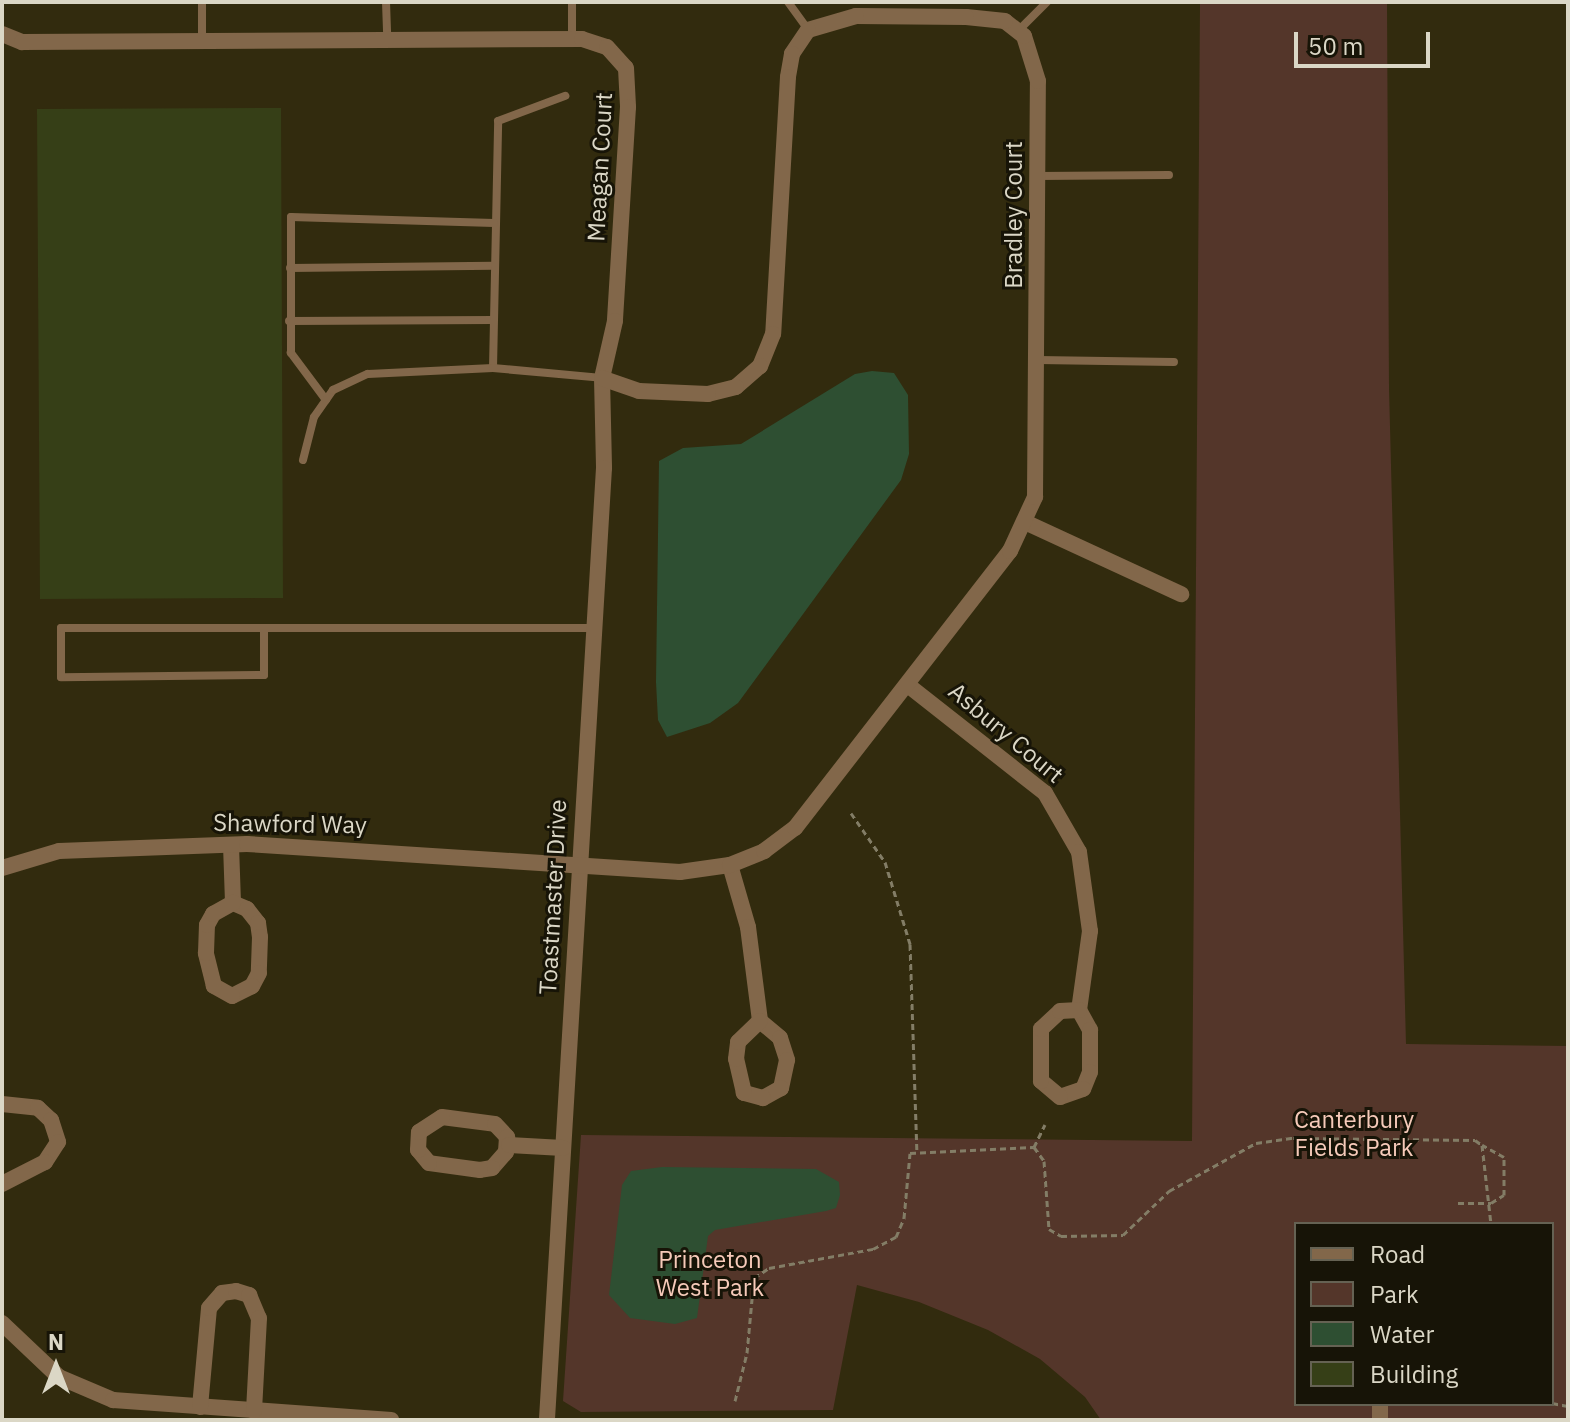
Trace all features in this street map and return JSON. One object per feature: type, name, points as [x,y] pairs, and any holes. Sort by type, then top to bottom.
[{"type":"street","points":[[602,378],[639,391],[708,394],[736,387],[760,366],[773,334],[788,77],[792,54],[808,30],[856,16],[966,9],[1005,21],[1018,31]]},
{"type":"street","name":"Bradley Court","points":[[580,863],[680,872],[730,865],[764,851],[795,828],[909,686],[1027,523],[1038,481],[1037,65],[1018,31]]},
{"type":"street","name":"Meagan Court","points":[[2,34],[22,42],[572,39],[607,47],[629,77],[615,321],[602,378]]},
{"type":"street","name":"Toastmaster Drive","points":[[547,1420],[604,468],[602,378]]},
{"type":"street","points":[[1027,523],[1181,594]]},
{"type":"street","name":"Asbury Court","points":[[909,686],[1030,778],[1070,831],[1089,897],[1089,962],[1079,1010],[1090,1030],[1088,1082],[1076,1094],[1060,1097],[1041,1081],[1041,1029],[1050,1016],[1079,1010]]},
{"type":"street","points":[[231,845],[233,903]]},
{"type":"street","name":"Shawford Way","points":[[2,868],[59,851],[231,845],[580,863]]},
{"type":"street","points":[[730,865],[748,927],[760,1021],[780,1038],[787,1060],[781,1088],[763,1098],[744,1093],[736,1059],[738,1042],[760,1021]]},
{"type":"street","points":[[233,903],[247,909],[258,923],[260,937],[259,973],[252,986],[232,996],[214,986],[206,953],[207,925],[213,914],[233,903]]},
{"type":"street","points":[[2,1104],[38,1108],[51,1120],[58,1142],[45,1162],[2,1184]]},
{"type":"street","points":[[452,1116],[495,1124],[509,1145],[492,1168],[468,1170],[429,1163],[417,1141],[423,1126],[452,1116]]},
{"type":"street","points":[[509,1145],[563,1148]]},
{"type":"street","points":[[200,1407],[209,1308],[222,1293],[236,1291],[249,1295],[259,1318],[254,1411]]},
{"type":"street","points":[[4,1331],[59,1377],[91,1394],[200,1407],[391,1420]]},
{"type":"lane","points":[[202,2],[202,41]]},
{"type":"lane","points":[[386,2],[387,40]]},
{"type":"lane","points":[[572,2],[572,39]]},
{"type":"lane","points":[[788,2],[808,30]]},
{"type":"lane","points":[[1018,31],[1047,2]]},
{"type":"lane","points":[[493,368],[498,121],[565,96]]},
{"type":"lane","points":[[1037,176],[1169,175]]},
{"type":"lane","points":[[326,400],[291,353],[291,217],[494,223]]},
{"type":"lane","points":[[290,268],[493,266]]},
{"type":"lane","points":[[289,321],[493,320]]},
{"type":"lane","points":[[1038,360],[1174,362]]},
{"type":"lane","points":[[303,460],[314,417],[333,390],[368,374],[493,368],[602,378]]},
{"type":"lane","points":[[264,629],[264,675],[61,677],[61,628],[594,628]]},
{"type":"path","points":[[851,813],[885,862],[910,944],[917,1151]]},
{"type":"path","points":[[1034,1147],[1045,1124]]},
{"type":"path","points":[[1034,1147],[1044,1161],[1049,1229],[1061,1236],[1104,1239],[1123,1235],[1169,1191],[1269,1140],[1450,1137],[1482,1145],[1504,1157],[1504,1195],[1491,1203],[1458,1203]]},
{"type":"path","points":[[1482,1145],[1491,1222]]},
{"type":"path","points":[[735,1401],[747,1353],[754,1278],[769,1268],[873,1249],[896,1237],[904,1218],[908,1159],[917,1151],[1034,1147]]},
{"type":"green space","points":[[1200,2],[1387,2],[1389,388],[1406,1044],[1568,1046],[1568,1420],[1101,1420],[1085,1397],[1040,1359],[988,1330],[919,1302],[857,1285],[833,1410],[581,1412],[563,1401],[581,1135],[1192,1141]]},
{"type":"water","points":[[872,371],[894,373],[908,395],[909,454],[901,480],[738,703],[710,723],[667,737],[658,720],[656,682],[659,461],[683,448],[741,444],[855,374]]},
{"type":"water","points":[[662,1167],[816,1169],[839,1182],[840,1195],[836,1208],[715,1230],[708,1236],[697,1318],[675,1324],[630,1318],[609,1295],[622,1185],[631,1171]]},
{"type":"building","points":[[281,108],[283,598],[40,599],[37,109]]},
{"type":"park label","name":"Canterbury Fields Park","points":[[1354,1134]]},
{"type":"park label","name":"Princeton West Park","points":[[710,1274]]}]
